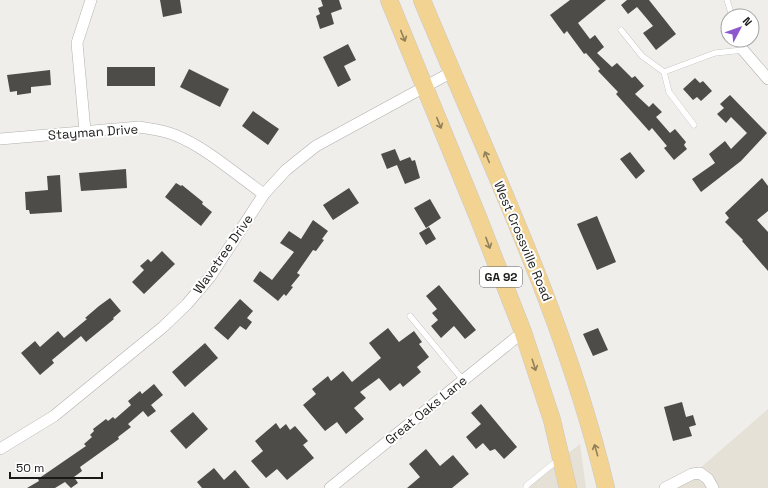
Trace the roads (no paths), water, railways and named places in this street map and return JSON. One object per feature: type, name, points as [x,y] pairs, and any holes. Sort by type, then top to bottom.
[{"type":"main road","name":"GA 92","points":[[389,0],[475,210],[522,332],[552,420],[568,488]]},
{"type":"main road","name":"West Crossville Road","points":[[422,0],[551,309],[597,451],[606,488]]},
{"type":"street","points":[[85,131],[77,43],[90,0]]},
{"type":"street","points":[[744,48],[768,79]]},
{"type":"street","name":"Wavetree Drive","points":[[0,449],[54,416],[168,322],[187,304],[210,277],[264,194],[286,170],[316,146],[452,72]]},
{"type":"street","name":"Stayman Drive","points":[[0,138],[139,127],[174,134],[198,146],[264,194]]},
{"type":"street","name":"Great Oaks Lane","points":[[330,488],[522,332]]},
{"type":"street","points":[[665,488],[692,474],[700,473],[708,479],[713,488]]},
{"type":"lane","points":[[621,30],[642,56],[664,72],[669,92],[694,125]]},
{"type":"lane","points":[[664,72],[732,48]]},
{"type":"lane","points":[[410,316],[463,380]]},
{"type":"lane","points":[[526,488],[526,486],[561,457]]}]
